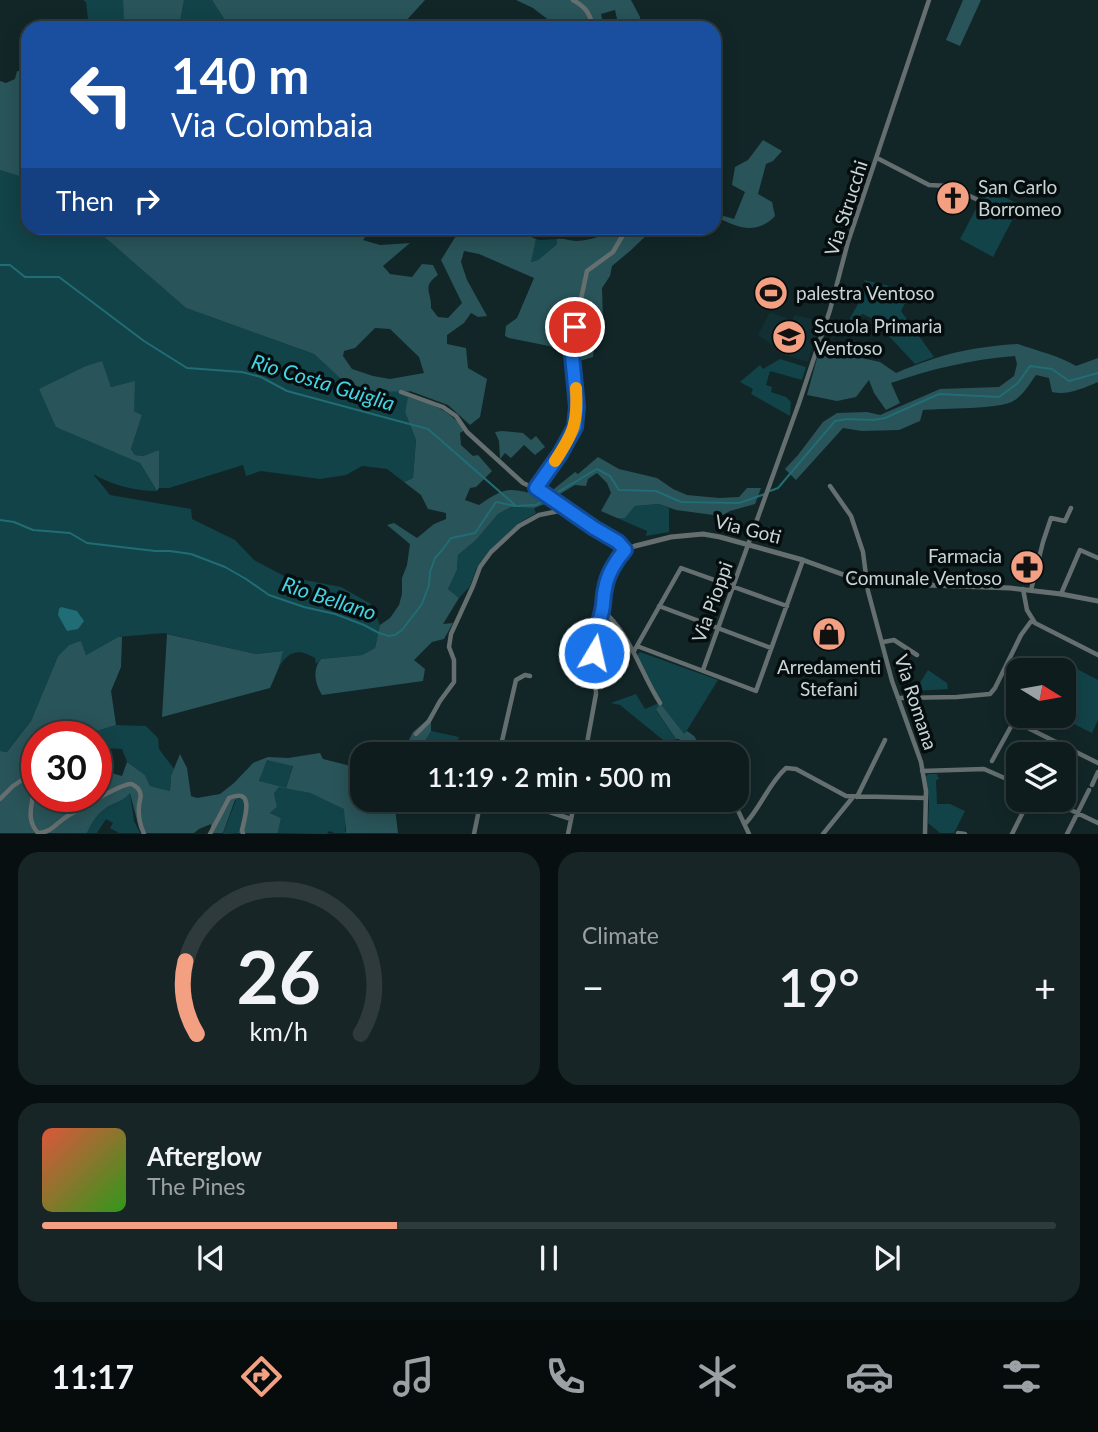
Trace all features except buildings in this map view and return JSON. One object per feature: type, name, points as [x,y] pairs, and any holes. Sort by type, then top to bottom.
[{"type":"street","points":[[573,0],[590,13],[592,21]]},
{"type":"street","name":"Via Strucchi","points":[[748,544],[827,319],[848,242],[929,0]]},
{"type":"street","points":[[877,158],[929,185],[949,186],[976,199]]},
{"type":"street","points":[[536,488],[575,427],[577,407],[571,345],[587,271],[613,252],[624,235]]},
{"type":"street","points":[[401,392],[443,407],[456,415],[467,432],[525,485],[536,488],[618,542],[625,550],[607,581],[595,630],[596,694],[587,742]]},
{"type":"street","name":"Via Romana","points":[[830,486],[854,523],[864,558],[868,592],[898,698],[919,758],[926,798],[925,834]]},
{"type":"street","points":[[1031,590],[1042,542],[1051,518],[1065,522],[1071,508]]},
{"type":"street","points":[[416,734],[429,721],[454,682],[454,660],[449,647],[451,634],[480,567],[491,552],[519,526],[539,515],[563,512],[582,519]]},
{"type":"street","name":"Via Goti","points":[[625,550],[671,537],[698,534],[748,544],[866,582],[1023,589],[1098,601]]},
{"type":"street","name":"Via Pioppi","points":[[703,670],[748,544]]},
{"type":"street","points":[[1061,594],[1080,550],[1098,558]]},
{"type":"street","points":[[636,649],[703,670],[756,691],[803,560]]},
{"type":"street","points":[[636,649],[681,568],[787,606]]},
{"type":"street","points":[[1023,589],[1025,606],[1032,620],[1098,655]]},
{"type":"street","points":[[659,606],[771,648]]},
{"type":"street","points":[[602,610],[636,649],[649,685],[660,703]]},
{"type":"street","points":[[898,698],[990,694],[1021,635],[1032,620]]},
{"type":"street","points":[[883,642],[894,640],[918,655]]},
{"type":"street","points":[[502,742],[516,680],[525,675],[530,676]]},
{"type":"street","points":[[992,761],[1014,721],[1055,742]]},
{"type":"street","points":[[823,834],[855,797],[886,740]]},
{"type":"street","points":[[1076,752],[1098,763]]},
{"type":"street","points":[[745,824],[779,774],[786,768],[796,769],[846,796],[926,798]]},
{"type":"street","points":[[922,771],[984,769],[1006,779]]},
{"type":"street","points":[[1068,834],[1098,772]]},
{"type":"street","points":[[0,799],[19,780],[26,778],[31,781],[34,793],[31,807],[32,827],[38,833],[46,833],[63,819],[128,783],[140,791],[140,824],[144,834]]},
{"type":"street","points":[[210,834],[229,798],[233,796],[242,797],[247,804],[243,834]]},
{"type":"street","points":[[474,834],[479,812]]},
{"type":"street","points":[[550,812],[571,819]]},
{"type":"street","points":[[568,834],[572,812]]},
{"type":"street","points":[[739,812],[749,834]]},
{"type":"street","points":[[1012,834],[1022,812]]},
{"type":"street","points":[[1077,813],[1098,823]]},
{"type":"street","points":[[958,833],[965,834]]},
{"type":"shaded area","points":[[83,0],[123,0],[124,21],[88,21],[86,2]]},
{"type":"shaded area","points":[[123,0],[184,0],[180,21],[124,21]]},
{"type":"shaded area","points":[[184,0],[212,0],[224,19],[230,21],[180,21]]},
{"type":"shaded area","points":[[212,0],[425,0],[406,21],[224,19]]},
{"type":"shaded area","points":[[516,0],[631,0],[640,21],[617,21],[615,10],[601,14],[602,21],[550,21],[533,8]]},
{"type":"shaded area","points":[[963,0],[981,0],[960,46],[946,40]]},
{"type":"shaded area","points":[[17,71],[21,71],[21,177],[0,170],[0,81],[6,83],[15,79]]},
{"type":"shaded area","points":[[763,140],[782,151],[766,164],[758,194],[772,202],[775,216],[755,228],[733,225],[721,219],[724,216],[734,219],[745,192],[732,185],[735,167],[748,160]]},
{"type":"shaded area","points":[[0,170],[21,177],[21,235],[102,235],[186,308],[314,354],[342,380],[373,392],[410,390],[405,412],[416,440],[413,478],[404,482],[387,469],[362,466],[346,475],[320,479],[261,471],[246,476],[243,465],[169,488],[159,488],[159,450],[143,456],[135,455],[131,449],[142,415],[134,411],[134,382],[111,387],[101,362],[39,389],[140,463],[157,491],[124,487],[93,474],[110,495],[191,509],[192,519],[235,540],[254,560],[284,576],[341,587],[371,604],[380,625],[375,648],[362,655],[321,659],[316,664],[315,658],[299,652],[286,657],[279,667],[282,651],[256,654],[164,633],[118,637],[86,655],[81,642],[69,645],[58,656],[31,721],[21,721],[21,734],[7,752],[0,751]]},
{"type":"shaded area","points":[[987,188],[1020,205],[993,257],[960,239]]},
{"type":"shaded area","points":[[102,235],[367,235],[363,240],[380,245],[410,243],[383,266],[390,274],[412,277],[422,264],[433,265],[438,275],[429,286],[431,308],[438,317],[448,318],[462,303],[441,260],[457,235],[526,235],[536,239],[531,262],[538,260],[557,244],[557,239],[576,241],[604,235],[647,235],[612,266],[610,276],[602,288],[601,332],[595,341],[593,357],[583,360],[576,360],[549,346],[505,336],[506,326],[517,318],[534,278],[479,254],[464,251],[461,262],[467,280],[487,316],[478,317],[471,313],[464,323],[447,335],[447,344],[466,348],[468,368],[487,379],[480,417],[470,425],[448,405],[410,391],[373,392],[342,380],[314,354],[186,308]],"holes":[[[375,328],[390,329],[419,357],[424,373],[390,379],[352,369],[343,356],[344,351],[355,348]]]},
{"type":"shaded area","points":[[536,239],[557,239],[557,244],[538,260],[530,262]]},
{"type":"shaded area","points":[[864,280],[911,291],[901,311],[934,357],[915,364],[873,319],[863,314],[848,322],[859,302],[866,283]]},
{"type":"shaded area","name":"Scuola Primaria Ventoso","points":[[770,312],[792,320],[795,315],[821,321],[808,362],[785,355],[786,351],[758,335]]},
{"type":"shaded area","points":[[1018,344],[1076,366],[1098,358],[1098,382],[1075,391],[1058,393],[1052,392],[1049,378],[1036,375],[1021,395],[1008,403],[923,410],[920,421],[899,430],[862,431],[843,428],[796,480],[785,469],[823,422],[837,413],[867,412],[880,415],[940,389],[999,387],[1014,376],[1017,364],[1015,356],[968,362],[891,383],[900,403],[886,410],[869,380],[856,397],[837,401],[807,395],[820,347],[831,348],[831,355],[839,356],[843,348],[857,357],[880,362],[896,373],[956,352]]},
{"type":"shaded area","points":[[780,359],[806,367],[802,380],[770,371],[766,385],[772,387],[771,392],[786,397],[791,402],[790,416],[751,394],[753,389],[740,382],[760,365],[763,369]]},
{"type":"shaded area","points":[[102,361],[111,387],[135,381],[134,411],[142,415],[131,449],[135,455],[143,456],[159,450],[157,491],[140,463],[56,427],[39,389]]},
{"type":"shaded area","points":[[408,397],[440,408],[452,416],[465,430],[460,433],[461,445],[473,456],[478,455],[492,471],[476,487],[470,488],[465,500],[479,505],[498,493],[511,490],[531,493],[550,502],[534,508],[511,507],[498,514],[476,540],[458,555],[457,570],[448,589],[459,598],[443,624],[453,623],[444,639],[432,642],[414,660],[425,669],[423,681],[322,695],[316,677],[316,667],[321,659],[362,655],[375,648],[380,625],[390,618],[399,605],[410,544],[387,525],[394,523],[417,538],[434,524],[446,519],[446,513],[428,509],[421,495],[404,482],[413,478],[416,440],[405,412]]},
{"type":"shaded area","points":[[495,432],[523,433],[531,440],[536,436],[545,447],[535,455],[524,445],[511,458],[505,453],[500,459],[499,441]]},
{"type":"shaded area","points":[[598,457],[619,469],[657,478],[687,495],[739,497],[747,488],[761,488],[755,504],[721,516],[676,510],[659,504],[635,506],[625,518],[617,518],[601,511],[611,493],[607,483],[597,473],[588,479],[586,486],[575,485],[555,497],[549,493]]},
{"type":"shaded area","points":[[659,504],[669,508],[669,532],[646,536],[647,531],[617,518],[625,518],[635,506]]},
{"type":"shaded area","points":[[511,507],[534,508],[536,513],[519,523],[490,550],[477,567],[470,586],[459,598],[448,589],[457,570],[458,555],[476,540],[498,514]]},
{"type":"shaded area","points":[[61,607],[77,611],[84,621],[78,629],[67,631],[58,615]]},
{"type":"shaded area","points":[[167,634],[256,654],[283,651],[270,688],[162,717]]},
{"type":"shaded area","points":[[122,637],[121,667],[111,691],[116,725],[112,726],[112,721],[31,721],[58,656],[69,645],[81,641],[86,655]]},
{"type":"shaded area","points":[[640,652],[718,680],[684,735],[660,703],[656,711],[676,739],[671,742],[666,742],[620,705],[611,703],[636,694],[645,709],[659,703],[636,656]]},
{"type":"shaded area","points":[[1076,668],[1098,680],[1098,720],[1092,733],[1076,725]]},
{"type":"shaded area","points":[[928,670],[947,683],[948,689],[915,691]]},
{"type":"shaded area","points":[[660,703],[684,734],[687,731],[698,742],[681,742],[676,739],[656,710]]},
{"type":"shaded area","points":[[431,713],[431,731],[424,742],[408,742],[413,732]]},
{"type":"shaded area","points":[[112,726],[146,726],[158,738],[159,749],[174,769],[170,791],[150,786],[145,775],[127,762],[122,749],[112,748]]},
{"type":"shaded area","points":[[431,731],[459,737],[457,742],[424,742]]},
{"type":"shaded area","points":[[21,734],[21,812],[101,812],[87,833],[0,833],[0,751],[7,752]]},
{"type":"shaded area","points":[[320,753],[323,759],[350,766],[350,812],[395,812],[398,833],[345,833],[344,809],[310,793],[279,787],[274,793],[277,807],[270,813],[281,818],[278,833],[238,833],[245,816],[242,797],[235,800],[223,833],[210,833],[211,824],[194,833],[142,833],[130,793],[112,804],[112,772],[122,776],[127,762],[145,775],[150,786],[170,791],[171,776],[180,754],[187,768],[191,796],[197,798],[220,794],[253,763],[268,757],[288,758]],"holes":[[[267,760],[293,766],[286,788],[259,781]]]},
{"type":"shaded area","points":[[267,759],[293,765],[286,788],[310,793],[345,809],[345,833],[278,833],[281,818],[270,813],[277,807],[274,793],[259,781]]},
{"type":"shaded area","points":[[928,774],[937,774],[939,779],[936,780],[937,804],[950,804],[965,811],[954,833],[940,833],[928,823]]},
{"type":"shaded area","points":[[130,793],[134,821],[140,833],[119,833],[110,828],[113,823],[106,819],[97,833],[87,833],[101,812],[112,812],[112,804]]},
{"type":"shaded area","points":[[242,797],[246,800],[244,822],[238,833],[223,834],[236,800]]},
{"type":"waterway","name":"Rio Costa Guiglia","points":[[0,265],[10,265],[25,277],[59,277],[144,341],[187,368],[242,372],[261,377],[287,391],[428,429],[515,505]]},
{"type":"waterway","name":"Rio Bellano","points":[[770,491],[778,488],[835,421],[885,418],[939,394],[999,397],[1018,383],[1030,366],[1052,369],[1069,381],[1098,373]]},
{"type":"waterway","name":"Rio Bellano","points":[[0,520],[14,522],[33,530],[70,533],[87,543],[191,554],[225,567],[269,595],[335,614],[389,636],[402,630],[422,604],[435,558],[451,538],[475,533],[496,502],[516,506],[536,505],[597,469],[610,476],[619,490],[656,491],[681,502],[739,503],[765,494]]},
{"type":"slow traffic","points":[[555,461],[575,427],[576,388]]},
{"type":"place","name":"San Carlo Borromeo","points":[[953,198]]},
{"type":"place","name":"palestra Ventoso","points":[[771,293]]},
{"type":"place","name":"Scuola Primaria Ventoso","points":[[789,337]]},
{"type":"place","name":"Farmacia Comunale Ventoso","points":[[1027,567]]},
{"type":"place","name":"Arredamenti Stefani","points":[[829,634]]},
{"type":"route","points":[[575,327],[571,345],[577,407],[575,427],[536,488],[618,542],[625,550],[605,587],[602,610],[595,630],[594,653]]}]
